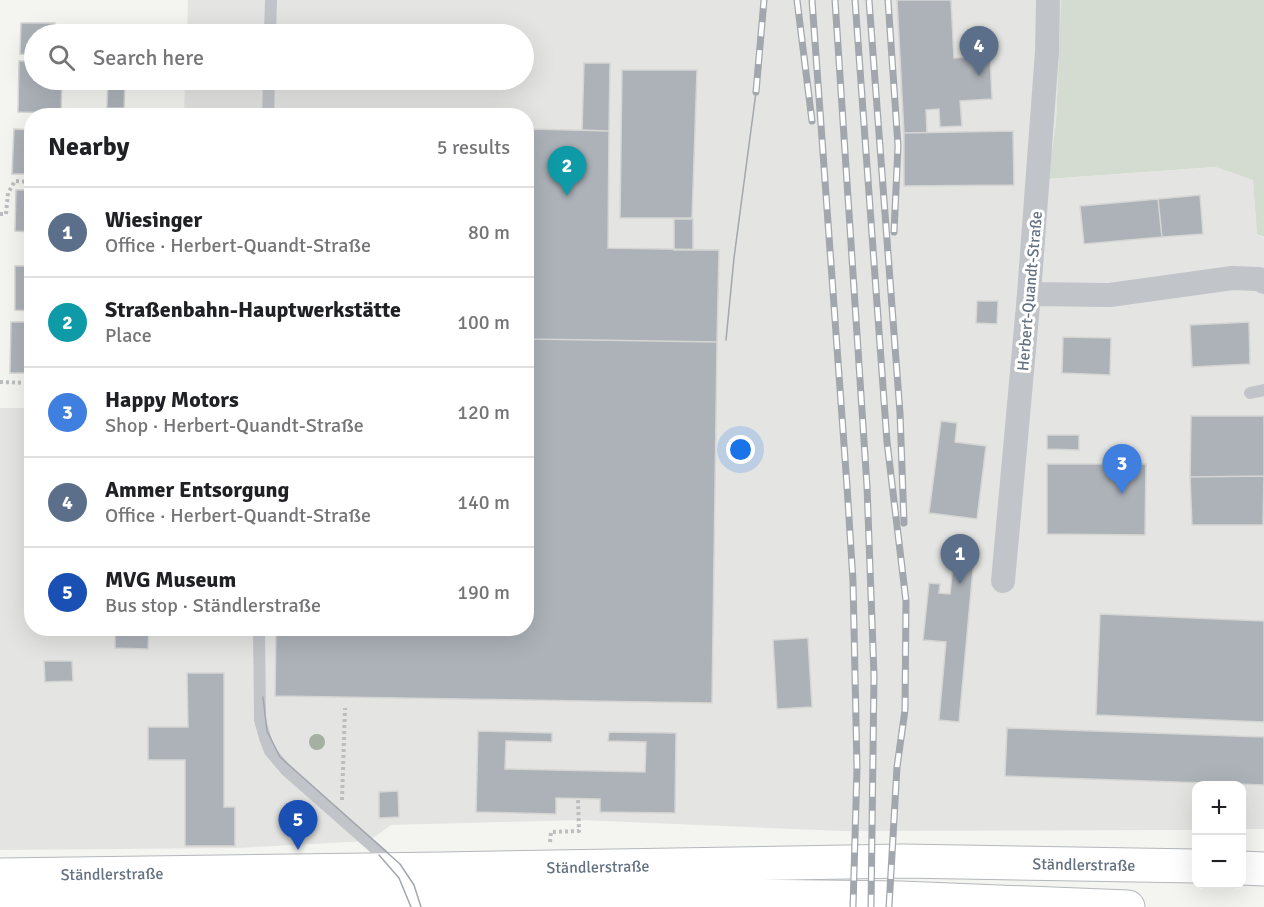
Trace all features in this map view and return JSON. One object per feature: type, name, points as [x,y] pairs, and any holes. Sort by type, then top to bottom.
[{"type":"main road","name":"Ständlerstraße","points":[[0,875],[903,861],[1192,866]]},
{"type":"main road","points":[[1246,868],[1264,869]]},
{"type":"main road","name":"Ständlerstraße","points":[[0,907],[415,904],[747,896],[901,898],[1128,907]]},
{"type":"street","name":"Herbert-Quandt-Straße","points":[[1004,581],[1029,294],[1047,52],[1048,0]]},
{"type":"street","points":[[1029,294],[1110,295],[1232,278],[1262,280]]},
{"type":"street","points":[[399,870],[405,878],[415,904]]},
{"type":"lane","points":[[270,24],[271,0]]},
{"type":"lane","points":[[268,108],[269,90]]},
{"type":"lane","points":[[1251,393],[1264,390]]},
{"type":"lane","points":[[259,636],[259,706],[261,726],[267,744],[282,766],[399,870]]},
{"type":"path","points":[[0,214],[6,214],[8,193],[15,181],[24,182]]},
{"type":"path","points":[[0,382],[24,383]]},
{"type":"path","points":[[341,817],[345,708]]},
{"type":"path","points":[[550,843],[551,832],[579,831],[578,799]]},
{"type":"shaded area","points":[[188,0],[1061,0],[1056,123],[1049,179],[1215,167],[1253,180],[1257,234],[1264,238],[1264,829],[1246,829],[1246,781],[1192,781],[1192,830],[842,831],[580,820],[391,825],[369,841],[235,848],[0,850],[0,408],[24,408],[24,636],[534,636],[534,108],[184,108],[185,90],[534,90],[534,24],[187,24]]},
{"type":"shaded area","points":[[1061,0],[1264,0],[1264,237],[1257,234],[1253,180],[1215,167],[1048,179],[1056,123]]},
{"type":"building","points":[[897,0],[951,0],[954,58],[990,56],[992,99],[960,101],[962,126],[940,127],[939,109],[926,110],[927,133],[904,133]]},
{"type":"building","points":[[21,23],[55,23],[24,24],[24,54],[20,54]]},
{"type":"building","points":[[19,61],[24,61],[24,90],[62,90],[61,108],[24,108],[24,112],[18,112]]},
{"type":"building","points":[[584,63],[610,63],[609,131],[582,130]]},
{"type":"building","points":[[622,70],[697,70],[692,218],[620,218]]},
{"type":"building","points":[[108,90],[125,90],[124,108],[107,108]]},
{"type":"building","points":[[14,129],[24,130],[24,174],[12,174]]},
{"type":"building","points":[[534,129],[609,131],[608,248],[719,250],[717,342],[534,339]]},
{"type":"building","points":[[1013,131],[1014,185],[904,186],[904,133]]},
{"type":"building","points":[[16,190],[24,190],[24,232],[15,231]]},
{"type":"building","points":[[1200,195],[1203,234],[1162,237],[1158,199]]},
{"type":"building","points":[[1158,199],[1162,237],[1084,244],[1080,206]]},
{"type":"building","points":[[674,219],[693,219],[693,250],[674,250]]},
{"type":"building","points":[[15,266],[24,266],[24,311],[15,310]]},
{"type":"building","points":[[977,301],[998,301],[997,324],[976,323]]},
{"type":"building","points":[[11,322],[24,322],[24,373],[10,373]]},
{"type":"building","points":[[1249,322],[1250,364],[1192,367],[1190,325]]},
{"type":"building","points":[[1063,337],[1111,338],[1110,375],[1062,373]]},
{"type":"building","points":[[534,339],[717,342],[712,703],[275,696],[276,636],[534,636]]},
{"type":"building","points":[[1191,416],[1264,416],[1264,476],[1190,477]]},
{"type":"building","points":[[941,421],[957,423],[955,442],[986,446],[977,519],[929,513]]},
{"type":"building","points":[[1047,435],[1079,435],[1079,450],[1047,449]]},
{"type":"building","points":[[1047,464],[1146,464],[1145,535],[1047,534]]},
{"type":"building","points":[[1264,476],[1263,525],[1192,525],[1190,477]]},
{"type":"building","points":[[955,545],[975,547],[959,722],[939,720],[946,642],[923,640],[929,583],[940,584],[939,593],[950,594]]},
{"type":"building","points":[[1100,614],[1264,621],[1264,722],[1096,715]]},
{"type":"building","points":[[115,636],[149,636],[148,649],[115,648]]},
{"type":"building","points":[[808,638],[812,707],[777,709],[773,640]]},
{"type":"building","points":[[44,661],[72,661],[73,681],[45,682]]},
{"type":"building","points":[[187,673],[224,673],[224,807],[235,807],[235,846],[185,846],[185,760],[148,760],[148,727],[188,727]]},
{"type":"building","points":[[1007,728],[1264,737],[1264,785],[1246,784],[1246,781],[1192,782],[1005,776]]},
{"type":"building","points":[[478,731],[552,733],[552,742],[506,741],[505,769],[645,772],[646,742],[608,741],[609,732],[676,733],[675,813],[600,812],[600,799],[556,798],[556,814],[476,812]]},
{"type":"building","points":[[398,791],[399,817],[379,818],[379,792]]},
{"type":"tram line","points":[[726,340],[734,258],[756,92]]},
{"type":"tram line","points":[[263,697],[267,731],[280,757],[400,864],[414,885],[421,907]]},
{"type":"tram line","points":[[379,855],[399,878],[411,907]]},
{"type":"railway","points":[[756,92],[764,0]]},
{"type":"railway","points":[[797,0],[812,121]]},
{"type":"railway","points":[[812,0],[853,581],[857,768],[853,907]]},
{"type":"railway","points":[[835,0],[867,486],[874,676],[871,907]]},
{"type":"railway","points":[[855,0],[887,442],[906,601],[905,710],[897,767],[889,907]]},
{"type":"railway","points":[[869,0],[900,413],[904,523]]},
{"type":"railway","points":[[888,0],[898,146],[894,232]]},
{"type":"place","name":"Ammer Entsorgung","points":[[979,76]]},
{"type":"place","name":"Straßenbahn-Hauptwerkstätte","points":[[567,196]]},
{"type":"place","name":"Happy Motors","points":[[1122,494]]},
{"type":"place","name":"Wiesinger","points":[[960,584]]},
{"type":"place","name":"MVG Museum","points":[[298,850]]}]
